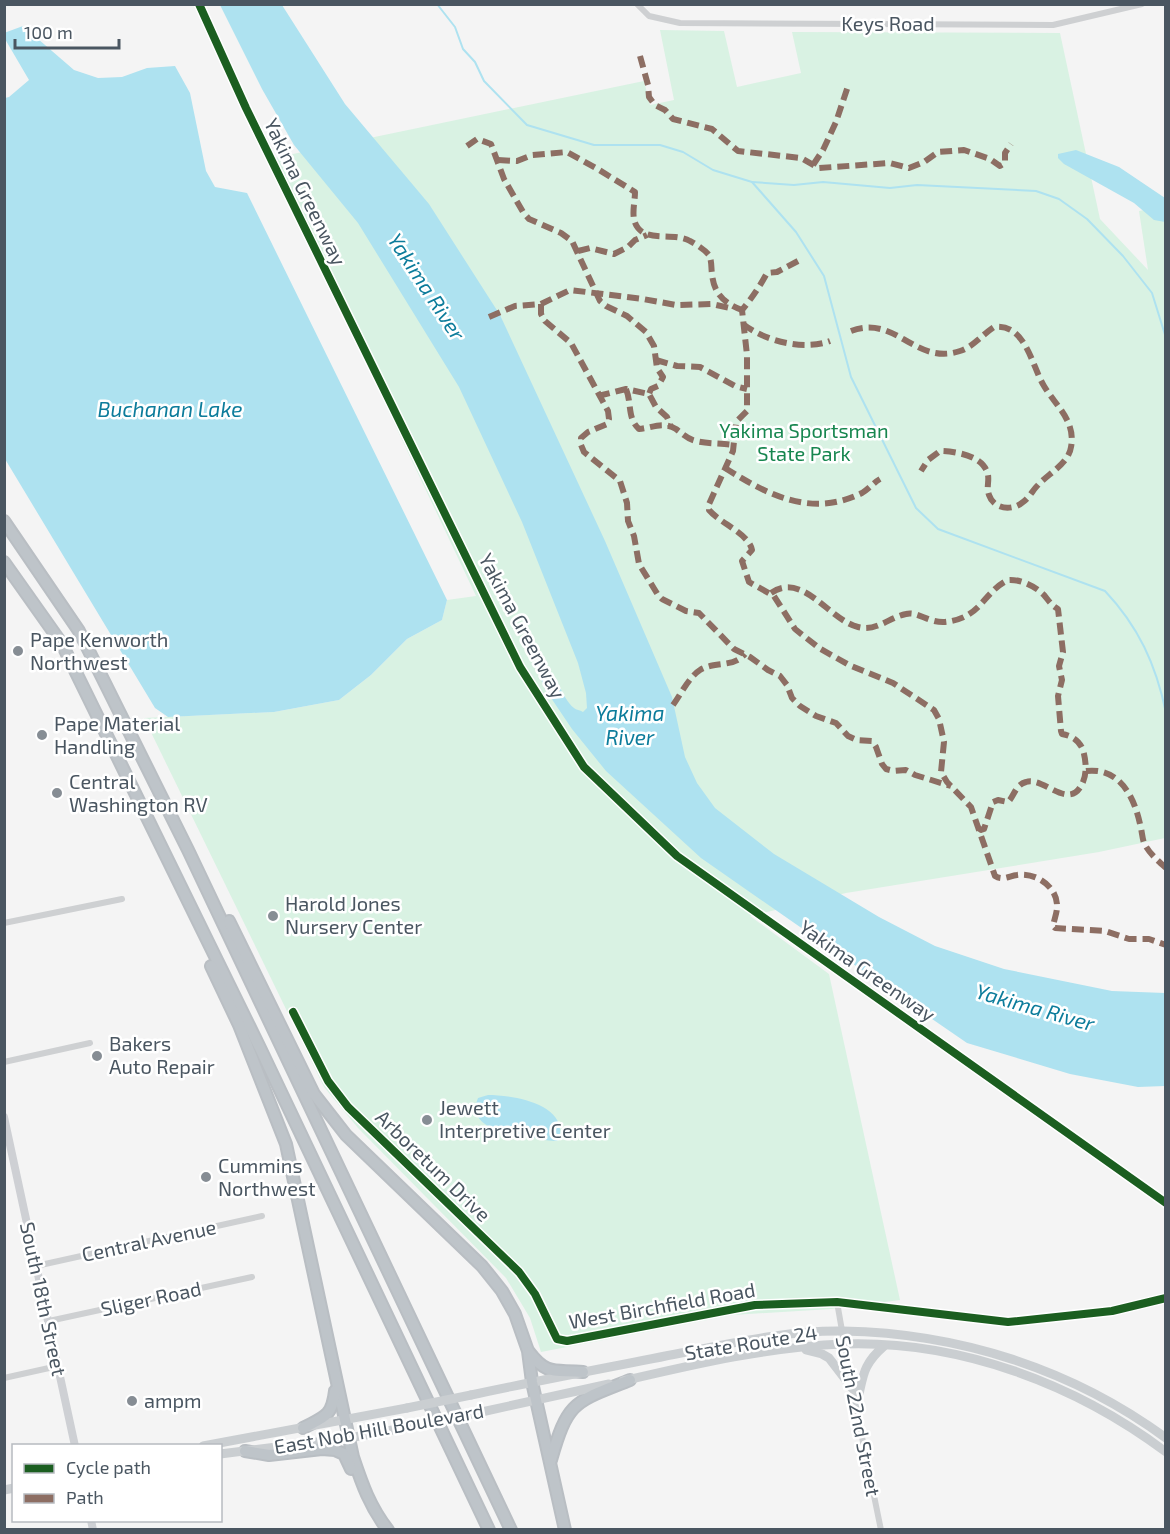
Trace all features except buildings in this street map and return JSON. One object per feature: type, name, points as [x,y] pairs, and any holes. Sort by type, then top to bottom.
[{"type":"highway","points":[[4,521],[79,631],[188,850],[511,1530]]},
{"type":"highway","points":[[4,562],[62,644],[260,1048],[489,1530]]},
{"type":"highway","points":[[188,850],[257,975],[282,1032],[314,1094],[346,1135],[482,1266],[502,1291],[521,1326],[528,1351],[532,1382],[565,1530]]},
{"type":"highway","points":[[177,876],[213,973],[239,1025],[286,1144],[349,1438],[365,1495]]},
{"type":"highway","points":[[528,1351],[537,1363],[546,1369],[583,1372]]},
{"type":"highway","points":[[550,1463],[559,1432],[568,1413],[584,1398],[630,1380]]},
{"type":"highway","points":[[303,1428],[327,1416],[334,1405],[337,1382]]},
{"type":"highway","points":[[245,1451],[269,1455],[322,1449],[335,1450],[344,1454],[365,1495],[388,1530]]},
{"type":"main road","name":"State Route 24","points":[[532,1382],[760,1338],[841,1331],[882,1333],[975,1347],[1049,1371],[1121,1408],[1166,1438]]},
{"type":"main road","name":"State Route 24","points":[[537,1401],[717,1359],[844,1344],[884,1346],[957,1356],[1042,1381],[1102,1410],[1166,1452]]},
{"type":"main road","points":[[856,1406],[863,1372],[868,1362],[884,1346]]},
{"type":"main road","points":[[801,1348],[829,1358],[852,1388]]},
{"type":"main road","name":"East Nob Hill Boulevard","points":[[214,1444],[532,1382]]},
{"type":"main road","name":"East Nob Hill Boulevard","points":[[222,1454],[349,1438],[537,1401]]},
{"type":"street","name":"Keys Road","points":[[637,4],[650,16],[680,23],[986,25],[1053,25],[1142,4]]},
{"type":"street","points":[[4,923],[122,898]]},
{"type":"street","name":"Arboretum Drive","points":[[293,1012],[338,1096],[519,1272],[535,1294],[557,1339]]},
{"type":"street","points":[[4,1062],[90,1042]]},
{"type":"street","name":"South 18th Street","points":[[4,1117],[75,1444]]},
{"type":"street","name":"Central Avenue","points":[[36,1266],[262,1216]]},
{"type":"street","name":"Sliger Road","points":[[49,1321],[252,1277]]},
{"type":"street","name":"West Birchfield Road","points":[[557,1339],[567,1341],[755,1305],[837,1302],[1008,1322],[1112,1311],[1166,1298]]},
{"type":"street","name":"South 22nd Street","points":[[837,1302],[881,1530]]},
{"type":"street","points":[[4,1378],[58,1366]]},
{"type":"green space","name":"Yakima Sportsman State Park","points":[[660,30],[724,31],[737,87],[801,73],[792,32],[1060,33],[1100,219],[1148,270],[1139,211],[1165,206],[1165,838],[1099,852],[846,893],[750,916],[829,974],[900,1300],[831,1309],[733,1315],[541,1352],[530,1318],[506,1278],[358,1128],[324,1087],[144,718],[274,712],[339,700],[371,675],[407,639],[442,620],[447,600],[476,596],[269,159],[644,81],[650,105],[674,100]]},
{"type":"water","name":"Yakima River","points":[[220,5],[282,5],[345,104],[429,204],[500,315],[605,541],[672,697],[685,757],[697,783],[715,808],[774,854],[879,917],[935,946],[1004,969],[1112,991],[1165,993],[1165,1086],[1138,1087],[1070,1074],[967,1043],[701,858],[606,771],[572,729],[545,689],[537,670],[550,675],[555,680],[575,709],[583,712],[587,708],[586,693],[578,663],[522,522],[459,387],[358,223],[294,145],[262,89]]},
{"type":"water","name":"Buchanan Lake","points":[[23,26],[74,70],[98,78],[122,77],[147,68],[175,66],[190,93],[206,171],[215,187],[247,193],[447,600],[442,620],[407,639],[371,675],[339,700],[274,712],[168,717],[155,708],[5,459],[5,98],[29,80],[5,39],[4,33]]},
{"type":"water","points":[[1076,150],[1119,167],[1165,198],[1165,222],[1154,220],[1134,203],[1064,164],[1058,158],[1058,154]]},
{"type":"water","points":[[488,1095],[522,1099],[546,1109],[555,1116],[560,1125],[560,1137],[557,1141],[542,1140],[486,1125],[474,1109],[478,1098]]},
{"type":"waterway","points":[[437,4],[455,27],[463,49],[475,62],[484,81],[527,125],[594,145],[660,145],[683,152],[713,170],[752,182],[796,232],[824,276],[851,377],[916,508],[938,529],[1105,591],[1127,618],[1144,647],[1157,678],[1166,713]]},
{"type":"waterway","points":[[752,182],[794,185],[823,182],[890,188],[917,185],[1036,191],[1059,199],[1087,219],[1123,256],[1152,293],[1166,338]]},
{"type":"marked path","points":[[640,56],[649,97],[655,105],[665,110],[673,119],[712,129],[738,151],[801,158],[819,168],[890,163],[909,168],[924,162],[938,152],[964,150],[990,159],[1000,166],[1005,163],[1005,153],[1011,144]]},
{"type":"marked path","points":[[813,165],[836,122],[849,83]]},
{"type":"marked path","points":[[467,146],[477,139],[491,144],[504,179],[523,212],[529,219],[561,233],[572,241],[600,301],[627,316],[646,332],[654,346],[657,368],[663,377],[658,386],[651,389],[649,394]]},
{"type":"marked path","points":[[498,160],[517,161],[532,155],[567,152],[596,168],[635,192],[634,220],[643,232],[655,236],[684,238],[707,253],[711,260],[713,281],[721,297],[742,310]]},
{"type":"marked path","points":[[578,251],[590,248],[614,254],[647,235]]},
{"type":"marked path","points":[[798,261],[777,272],[767,273],[742,310],[747,355],[747,411],[736,422],[733,451],[709,504],[709,510],[750,544],[752,550],[742,561],[749,582],[774,596],[795,629],[819,648],[849,665],[893,683],[934,710],[939,719],[944,742],[941,772],[947,782],[971,807],[995,876],[1003,878],[1017,875],[1031,876],[1050,887],[1056,900],[1057,909],[1053,926],[1055,928],[1105,931],[1129,939],[1149,939],[1166,945]]},
{"type":"marked path","points":[[489,317],[515,306],[541,304],[570,290],[676,305],[712,304],[730,308]]},
{"type":"marked path","points":[[541,304],[541,314],[545,321],[571,343],[608,411],[607,424],[588,432],[581,438],[581,445],[584,452],[620,481],[627,503],[628,521],[634,536],[639,564],[658,595],[686,611],[699,613],[734,649],[780,676],[787,685],[792,698],[800,706],[816,716],[836,723],[848,736],[857,740],[872,741],[886,769],[906,770],[951,786]]},
{"type":"marked path","points":[[743,324],[762,335],[785,343],[808,345],[830,341]]},
{"type":"marked path","points":[[851,331],[867,328],[881,329],[930,352],[944,354],[965,349],[994,327],[1014,332],[1021,339],[1044,386],[1064,414],[1071,429],[1071,447],[1066,458],[1025,500],[1014,507],[1004,508],[991,500],[986,469],[969,456],[940,451],[928,460],[921,471]]},
{"type":"marked path","points":[[656,360],[677,366],[700,367],[735,386],[747,389]]},
{"type":"marked path","points":[[626,389],[631,415],[639,429],[667,425],[693,440],[734,445]]},
{"type":"marked path","points":[[598,396],[626,389],[649,394],[656,407],[667,417],[671,427]]},
{"type":"marked path","points":[[725,468],[757,487],[790,500],[808,503],[843,500],[862,493],[880,479]]},
{"type":"marked path","points":[[771,593],[783,588],[794,588],[805,592],[847,623],[865,628],[910,614],[939,622],[957,620],[967,616],[992,591],[1008,580],[1032,586],[1058,609],[1063,652],[1059,666],[1062,680],[1058,696],[1061,731],[1062,734],[1077,741],[1083,750],[1086,766],[1083,782],[1078,791],[1071,794],[1064,794],[1033,782],[1022,783],[1008,802],[998,800],[993,802],[984,829],[981,830],[976,826]]},
{"type":"marked path","points":[[673,705],[689,681],[700,670],[735,661],[745,654]]},
{"type":"marked path","points":[[1086,771],[1108,774],[1123,786],[1134,803],[1144,843],[1166,868]]},
{"type":"cycle path","name":"Yakima Greenway","points":[[199,4],[246,108],[520,667],[584,767],[677,856],[1166,1203]]},
{"type":"cycle path","points":[[293,1012],[328,1081],[348,1107],[519,1272],[535,1294],[557,1339],[567,1341],[755,1305],[837,1302],[1008,1322],[1112,1311],[1166,1298]]},
{"type":"place","name":"Pape Kenworth Northwest","points":[[18,651]]},
{"type":"place","name":"Pape Material Handling","points":[[42,735]]},
{"type":"place","name":"Central Washington RV","points":[[57,793]]},
{"type":"place","name":"Harold Jones Nursery Center","points":[[273,916]]},
{"type":"place","name":"Bakers Auto Repair","points":[[97,1056]]},
{"type":"place","name":"Jewett Interpretive Center","points":[[427,1120]]},
{"type":"place","name":"Cummins Northwest","points":[[206,1177]]},
{"type":"place","name":"ampm","points":[[132,1401]]}]
